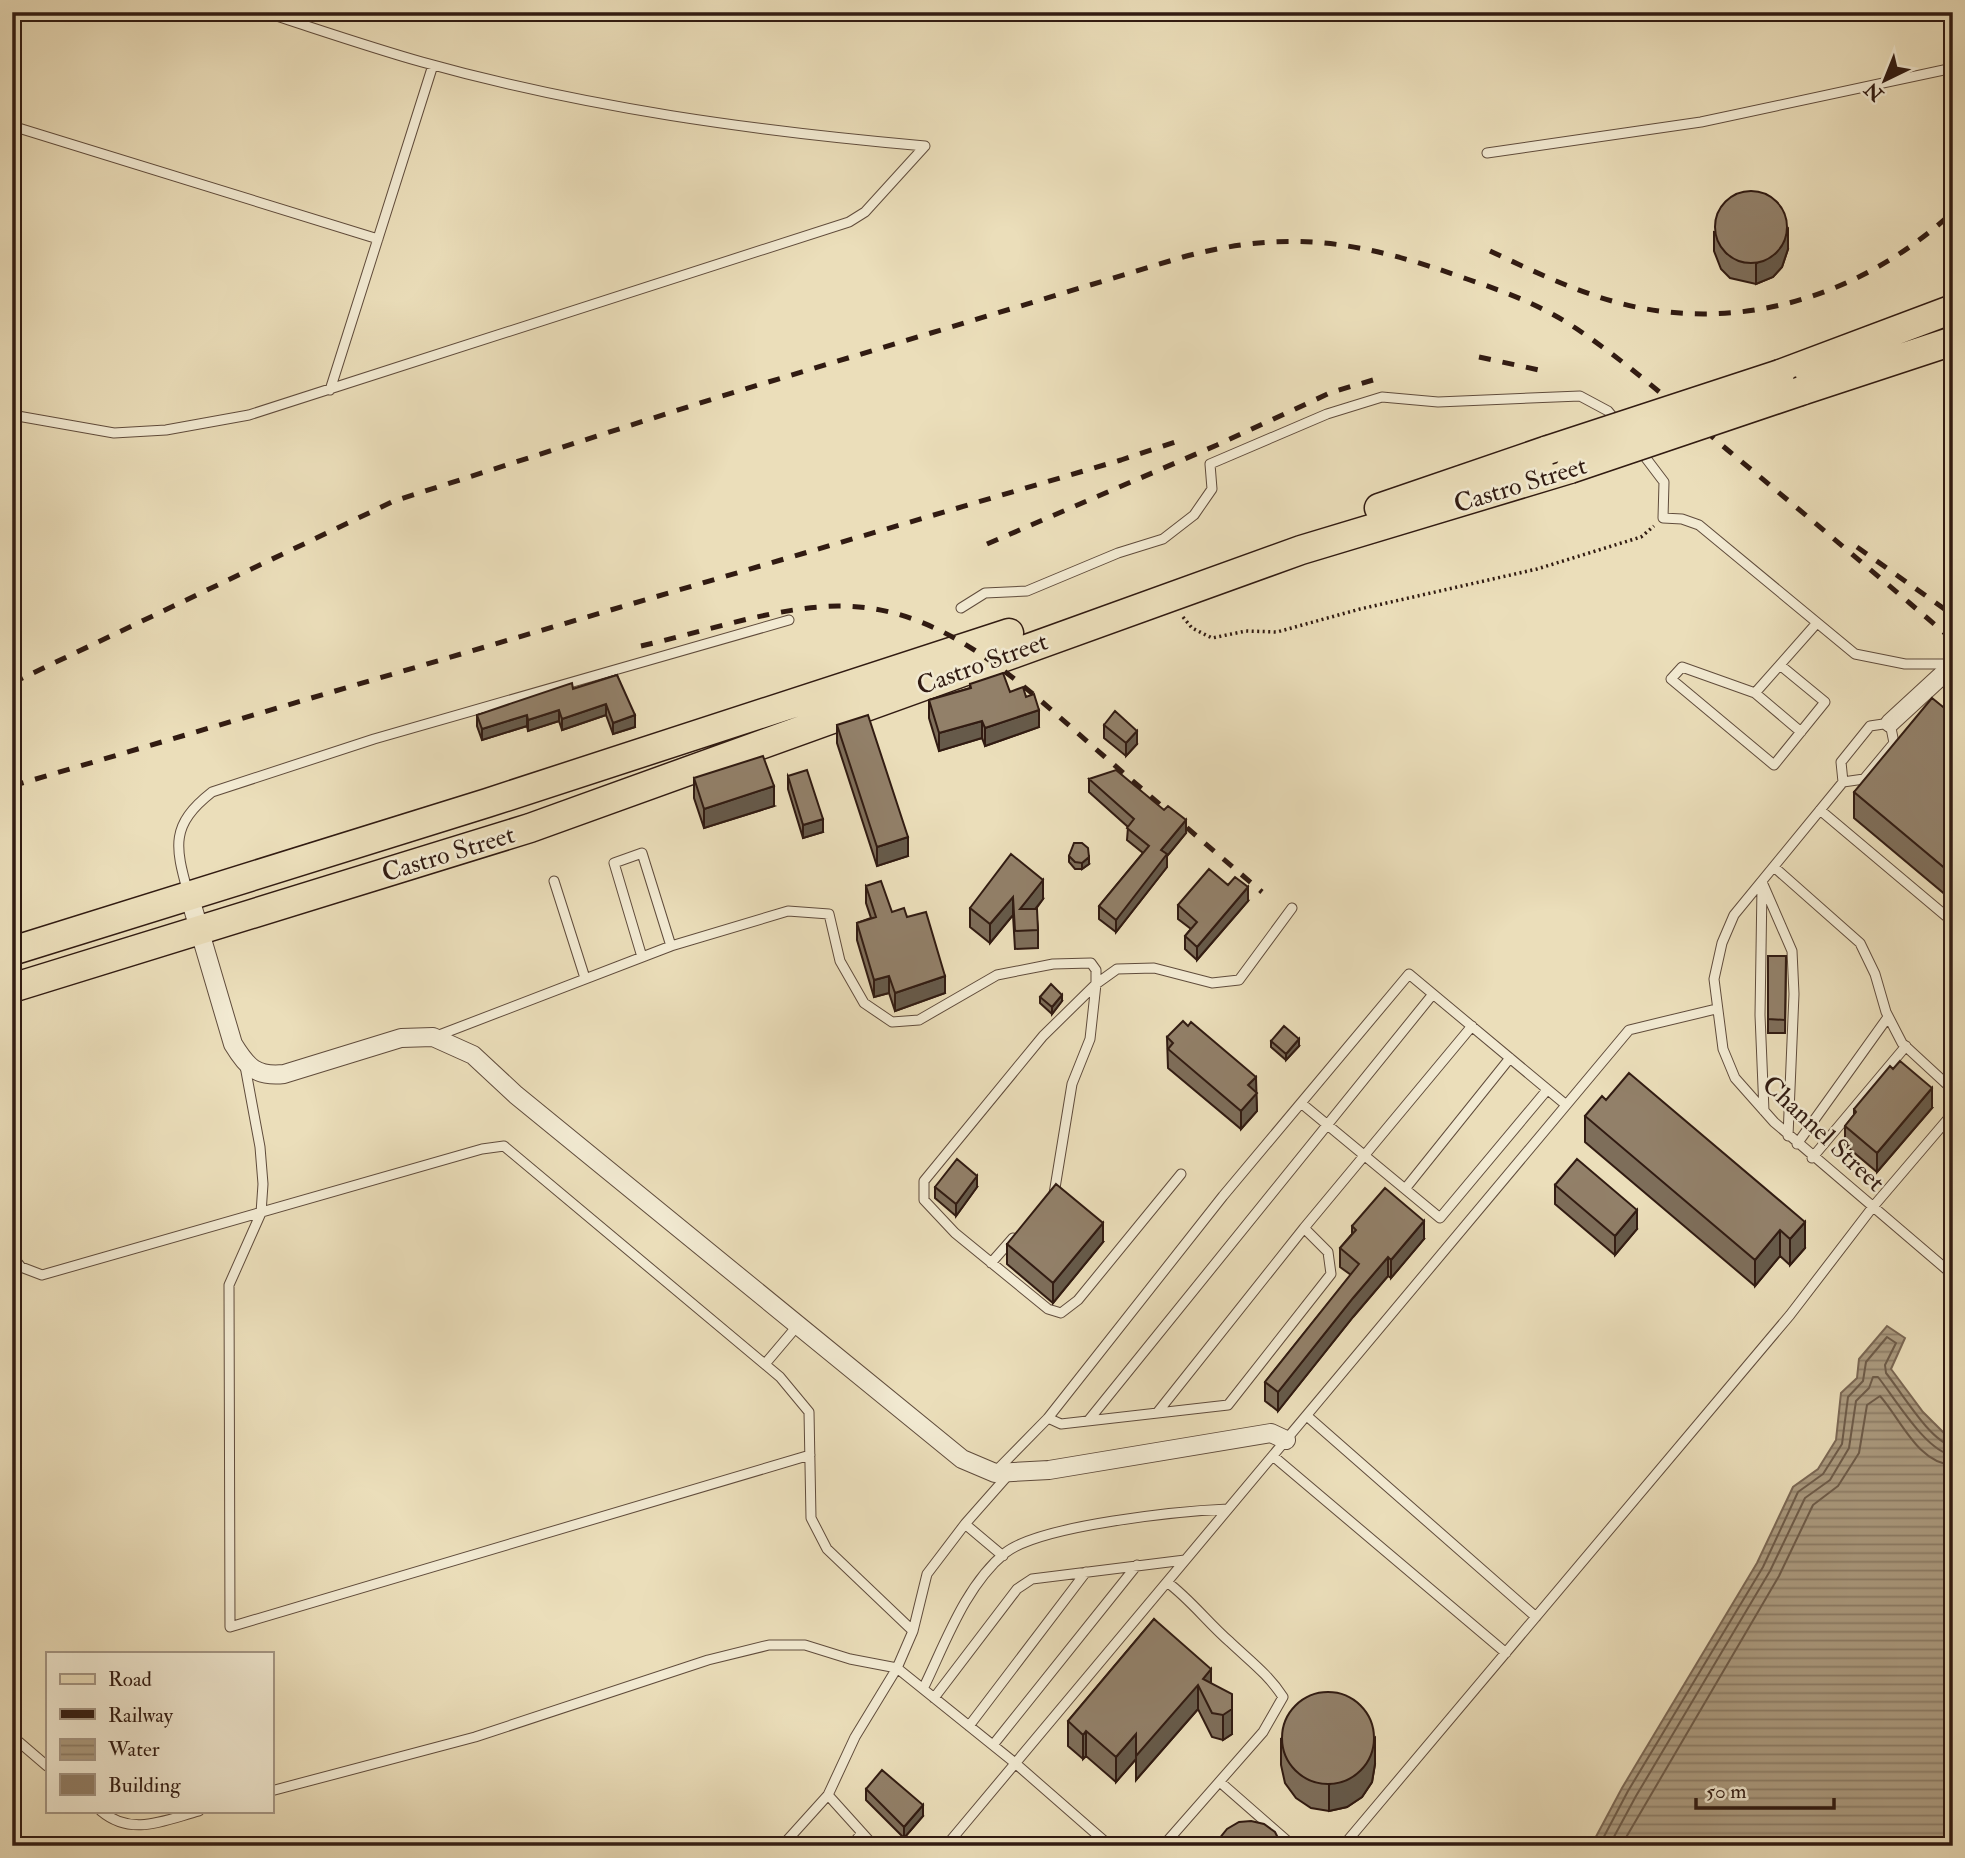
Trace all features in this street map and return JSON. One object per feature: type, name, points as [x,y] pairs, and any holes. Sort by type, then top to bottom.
[{"type":"main road","name":"Castro Street","points":[[12,988],[530,828],[1301,550],[1570,469],[1790,382],[1953,309]]},
{"type":"main road","name":"Castro Street","points":[[12,950],[487,803],[970,646],[1548,450],[1790,382],[1953,341]]},
{"type":"street","points":[[1891,723],[1950,672]]},
{"type":"street","points":[[189,895],[233,1044],[244,1062],[265,1076],[284,1074],[401,1038],[433,1037],[473,1055],[516,1095],[962,1459],[1002,1472],[1049,1470],[1271,1433],[1286,1440]]},
{"type":"lane","points":[[12,415],[114,433],[166,430],[249,415],[849,222],[865,212],[925,146],[786,134],[676,117],[525,87],[433,65],[264,12]]},
{"type":"lane","points":[[330,390],[433,65]]},
{"type":"lane","points":[[1487,153],[1701,122],[1953,68]]},
{"type":"lane","points":[[12,126],[378,239]]},
{"type":"lane","points":[[961,608],[985,593],[1027,591],[1118,553],[1163,539],[1194,515],[1212,489],[1210,464],[1327,414],[1382,397],[1437,402],[1580,396],[1608,411],[1654,467],[1664,482],[1663,518],[1699,524],[1855,654],[1950,672]]},
{"type":"lane","points":[[189,895],[179,840],[183,820],[193,807],[212,792],[374,739],[789,620]]},
{"type":"lane","points":[[1755,693],[1816,624]]},
{"type":"lane","points":[[1780,665],[1825,702],[1801,732],[1774,765],[1671,679],[1682,667],[1755,693],[1801,732]]},
{"type":"lane","name":"Channel Street","points":[[1843,782],[1841,762],[1870,726],[1891,723],[1894,743],[1864,779],[1843,782],[1734,915],[1722,943],[1714,979],[1723,1049],[1735,1078],[1788,1136],[1953,1275]]},
{"type":"lane","points":[[1820,810],[1953,922]]},
{"type":"lane","points":[[642,957],[614,863],[642,853],[671,946]]},
{"type":"lane","points":[[1774,867],[1860,943],[1875,974],[1888,1017],[1906,1046],[1953,1090]]},
{"type":"lane","points":[[554,881],[585,978]]},
{"type":"lane","points":[[1762,882],[1760,1015],[1764,1111]]},
{"type":"lane","points":[[1762,882],[1792,951],[1793,1042],[1788,1136]]},
{"type":"lane","points":[[1181,1174],[1078,1300],[1061,1313],[1048,1309],[991,1263],[955,1233],[924,1200],[924,1181],[1043,1036],[1096,984],[1117,969],[1154,968],[1212,983],[1239,980],[1292,908]]},
{"type":"lane","points":[[433,1037],[671,946],[788,911],[829,914],[840,961],[858,993],[864,1003],[892,1022],[919,1020],[996,975],[1053,964],[1091,963],[1096,970],[1096,984],[1090,1039],[1072,1084],[1055,1193],[1045,1203]]},
{"type":"lane","points":[[782,1846],[828,1795],[855,1737],[897,1668],[913,1632],[926,1574],[1002,1472],[1048,1418],[1223,1196],[1409,974],[1565,1104]]},
{"type":"lane","points":[[1088,1421],[1433,994]]},
{"type":"lane","points":[[946,1846],[1629,1030],[1716,1009]]},
{"type":"lane","points":[[1797,1144],[1888,1017]]},
{"type":"lane","points":[[1157,1413],[1304,1228],[1472,1026]]},
{"type":"lane","points":[[1812,1158],[1906,1046]]},
{"type":"lane","points":[[1405,1189],[1510,1058]]},
{"type":"lane","points":[[244,1062],[263,1169],[261,1213],[229,1285],[230,1627],[810,1455]]},
{"type":"lane","points":[[1301,1103],[1440,1218],[1547,1090]]},
{"type":"lane","points":[[1343,1846],[1790,1315],[1872,1208],[1953,1113]]},
{"type":"lane","points":[[12,1256],[21,1267],[42,1275],[482,1149],[504,1146],[765,1364],[809,1412],[811,1518],[827,1549],[913,1632]]},
{"type":"lane","points":[[1048,1418],[1061,1424],[1228,1405],[1331,1274],[1328,1252],[1304,1228]]},
{"type":"lane","points":[[991,1263],[1019,1232]]},
{"type":"lane","points":[[765,1364],[798,1325]]},
{"type":"lane","points":[[1307,1416],[1536,1617]]},
{"type":"lane","points":[[1273,1456],[1506,1653]]},
{"type":"lane","points":[[923,1689],[966,1602],[1003,1556],[1024,1542],[1167,1512],[1228,1509]]},
{"type":"lane","points":[[965,1524],[1003,1556]]},
{"type":"lane","points":[[934,1698],[1017,1589],[1040,1576],[1185,1560]]},
{"type":"lane","points":[[993,1745],[1137,1565]]},
{"type":"lane","points":[[969,1727],[1086,1572]]},
{"type":"lane","points":[[1163,1846],[1263,1732],[1283,1696],[1269,1675],[1229,1641],[1187,1597],[1167,1582]]},
{"type":"lane","points":[[273,1790],[475,1737],[708,1660],[769,1645],[805,1645],[850,1660],[897,1668],[1015,1763],[1110,1846]]},
{"type":"lane","points":[[12,1736],[46,1765]]},
{"type":"lane","points":[[1220,1782],[1293,1846]]},
{"type":"lane","points":[[828,1795],[874,1846]]},
{"type":"lane","points":[[102,1812],[108,1817],[138,1827],[195,1812]]},
{"type":"lane","points":[[851,1846],[862,1833]]},
{"type":"path","points":[[1168,597],[1192,628],[1212,638],[1246,631],[1277,632],[1360,609],[1537,569],[1641,537],[1663,518]]},
{"type":"water","points":[[1887,1326],[1905,1338],[1891,1369],[1923,1412],[1953,1442],[1953,1846],[1591,1846],[1622,1788],[1757,1563],[1793,1487],[1818,1469],[1836,1440],[1841,1393],[1857,1378],[1859,1359]]},
{"type":"building","points":[[1758,191],[1777,201],[1785,213],[1785,241],[1777,253],[1765,261],[1744,263],[1725,253],[1717,241],[1715,220],[1725,201],[1737,193]]},
{"type":"building","points":[[1003,673],[1010,692],[1023,687],[1026,697],[1034,694],[1039,710],[985,728],[982,721],[939,733],[929,700],[971,688],[970,684]]},
{"type":"building","points":[[617,675],[635,715],[613,723],[606,704],[562,719],[559,710],[528,720],[527,715],[482,729],[477,715],[572,683],[573,689]]},
{"type":"building","points":[[1932,698],[1953,715],[1953,875],[1854,792]]},
{"type":"building","points":[[1115,711],[1137,731],[1126,743],[1104,725]]},
{"type":"building","points":[[868,715],[908,837],[877,847],[837,725]]},
{"type":"building","points":[[763,756],[774,786],[704,809],[694,778]]},
{"type":"building","points":[[807,770],[823,819],[803,825],[788,776]]},
{"type":"building","points":[[1116,770],[1164,810],[1168,806],[1186,820],[1161,850],[1167,854],[1116,920],[1099,906],[1149,846],[1127,828],[1134,819],[1089,779]]},
{"type":"building","points":[[1074,843],[1082,843],[1088,848],[1089,857],[1082,863],[1075,862],[1069,856]]},
{"type":"building","points":[[1011,854],[1043,880],[1020,909],[1037,909],[1038,930],[1015,931],[1013,897],[990,924],[970,908]]},
{"type":"building","points":[[1209,869],[1228,885],[1235,877],[1248,887],[1197,947],[1185,936],[1197,922],[1178,905]]},
{"type":"building","points":[[881,881],[892,912],[904,908],[907,917],[926,912],[945,976],[895,993],[889,976],[874,980],[857,923],[876,917],[866,886]]},
{"type":"building","points":[[1768,956],[1786,956],[1785,1020],[1768,1019]]},
{"type":"building","points":[[1051,984],[1062,995],[1052,1007],[1040,997]]},
{"type":"building","points":[[1183,1021],[1188,1026],[1191,1022],[1256,1077],[1248,1085],[1257,1093],[1241,1111],[1168,1049],[1173,1043],[1167,1037]]},
{"type":"building","points":[[1284,1026],[1299,1039],[1286,1054],[1271,1041]]},
{"type":"building","points":[[1900,1061],[1932,1088],[1877,1153],[1845,1126],[1856,1112],[1854,1109],[1890,1066],[1893,1069]]},
{"type":"building","points":[[1629,1073],[1805,1222],[1790,1239],[1780,1230],[1755,1260],[1585,1116],[1602,1096],[1606,1100]]},
{"type":"building","points":[[957,1159],[977,1176],[956,1204],[935,1187]]},
{"type":"building","points":[[1577,1159],[1637,1210],[1615,1236],[1555,1185]]},
{"type":"building","points":[[1056,1184],[1103,1223],[1053,1283],[1007,1244]]},
{"type":"building","points":[[1385,1188],[1424,1221],[1391,1260],[1388,1257],[1278,1392],[1265,1382],[1359,1264],[1340,1248],[1356,1230],[1352,1226]]},
{"type":"building","points":[[1154,1619],[1211,1669],[1203,1679],[1232,1694],[1232,1709],[1223,1715],[1212,1713],[1198,1685],[1136,1756],[1136,1734],[1116,1757],[1086,1731],[1083,1735],[1068,1721]]},
{"type":"building","points":[[1328,1692],[1346,1695],[1361,1705],[1371,1720],[1374,1738],[1371,1756],[1361,1771],[1346,1781],[1328,1784],[1310,1781],[1295,1771],[1285,1756],[1282,1738],[1285,1720],[1295,1705],[1310,1695]]},
{"type":"building","points":[[882,1770],[923,1805],[904,1827],[866,1789]]},
{"type":"building","points":[[1239,1822],[1264,1824],[1275,1832],[1282,1846],[1217,1846],[1227,1829]]},
{"type":"railway","points":[[1490,251],[1555,280],[1623,304],[1668,312],[1713,314],[1757,310],[1800,300],[1841,285],[1881,265],[1918,241],[1953,212]]},
{"type":"railway","points":[[12,683],[394,501],[722,396],[1183,257],[1222,248],[1293,241],[1360,248],[1429,266],[1538,306],[1564,321],[1597,343],[1655,389],[1953,640]]},
{"type":"railway","points":[[1479,357],[1539,370]]},
{"type":"railway","points":[[987,544],[1217,445],[1332,392],[1373,380]]},
{"type":"railway","points":[[12,786],[1121,460],[1184,439]]},
{"type":"railway","points":[[1857,547],[1953,615]]},
{"type":"railway","points":[[641,646],[764,615],[814,607],[878,609],[915,620],[951,636],[1016,680],[1262,892]]}]
